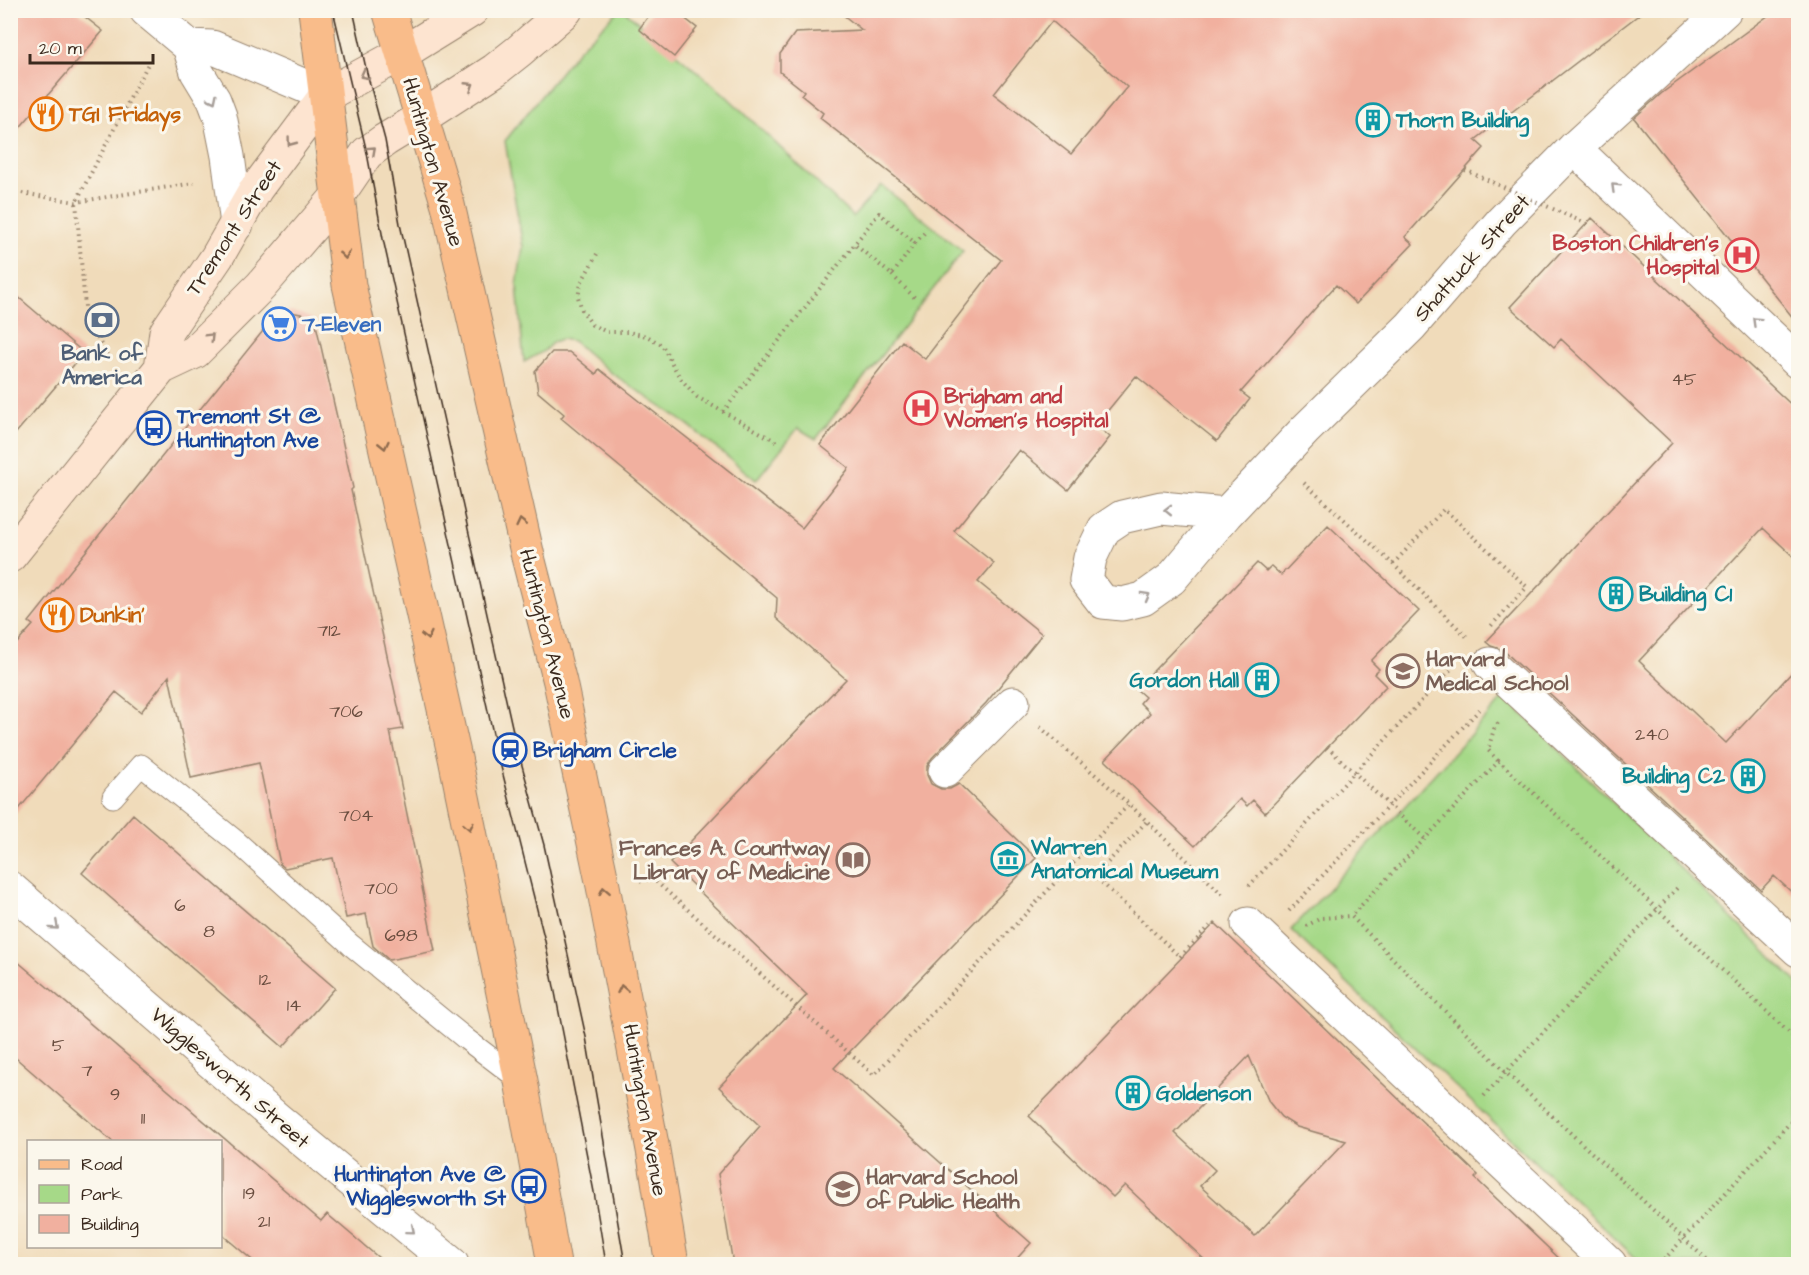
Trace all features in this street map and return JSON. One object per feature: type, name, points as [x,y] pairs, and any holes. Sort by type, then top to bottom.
[{"type":"main road","points":[[315,10],[348,285],[455,758],[521,1081],[554,1264]]},
{"type":"main road","name":"Huntington Avenue","points":[[389,10],[448,205],[529,561],[564,703],[611,928],[672,1264]]},
{"type":"main road","points":[[326,95],[401,54],[472,10]]},
{"type":"main road","points":[[10,556],[161,368],[195,352],[261,286],[337,197],[367,153],[495,70],[566,10]]},
{"type":"main road","name":"Tremont Street","points":[[161,368],[166,332],[217,257],[256,189],[326,95]]},
{"type":"street","points":[[146,10],[189,46],[197,72],[214,100],[228,156],[237,224]]},
{"type":"street","name":"Shattuck Street","points":[[1226,514],[1277,458],[1411,326],[1500,222],[1574,148],[1725,10]]},
{"type":"street","points":[[189,46],[213,47],[326,95]]},
{"type":"street","points":[[1574,148],[1798,362]]},
{"type":"street","points":[[1490,663],[1798,951]]},
{"type":"street","points":[[945,771],[1013,703]]},
{"type":"street","name":"Wigglesworth Street","points":[[10,888],[277,1119],[452,1264]]},
{"type":"street","points":[[1240,921],[1461,1123],[1610,1264]]},
{"type":"lane","points":[[113,797],[141,765],[237,842],[351,945],[521,1081]]},
{"type":"path","points":[[107,355],[86,318],[76,202],[152,56]]},
{"type":"path","points":[[1465,170],[1587,224]]},
{"type":"path","points":[[10,191],[76,202],[200,183]]},
{"type":"path","points":[[723,412],[879,213],[915,243]]},
{"type":"path","points":[[892,274],[926,231]]},
{"type":"path","points":[[854,244],[892,274],[916,299]]},
{"type":"path","points":[[597,254],[581,283],[578,297],[582,310],[592,325],[607,332],[628,332],[647,336],[662,345],[680,378],[697,397],[777,442]]},
{"type":"path","points":[[1146,822],[1095,876],[1180,957],[1240,921],[1389,805],[1490,663],[1393,564],[1277,458]]},
{"type":"path","points":[[1393,564],[1444,509],[1527,586],[1489,628]]},
{"type":"path","points":[[1248,886],[1458,662]]},
{"type":"path","points":[[1013,703],[1129,804],[1240,921]]},
{"type":"path","points":[[1500,721],[1494,729],[1488,750],[1798,1041]]},
{"type":"path","points":[[1327,747],[1425,839]]},
{"type":"path","points":[[1309,923],[1321,918],[1351,916],[1499,761]]},
{"type":"path","points":[[635,883],[652,878],[874,1075],[1129,804]]},
{"type":"path","points":[[1461,1123],[1505,1072],[1702,861]]},
{"type":"path","points":[[1351,916],[1505,1072],[1711,1264]]},
{"type":"path","points":[[1660,1264],[1798,1114]]},
{"type":"green space","points":[[618,11],[625,11],[723,93],[853,217],[881,185],[963,251],[816,439],[798,428],[756,480],[687,424],[610,372],[573,341],[561,339],[553,342],[544,351],[524,362],[517,285],[523,247],[505,141],[578,50]]},
{"type":"green space","points":[[1505,697],[1798,983],[1798,1264],[1642,1264],[1291,930]]},
{"type":"building","points":[[10,10],[76,10],[103,31],[10,139]]},
{"type":"building","points":[[653,10],[674,10],[697,28],[674,57],[639,29]]},
{"type":"building","points":[[837,10],[1645,10],[1475,140],[1484,148],[1405,237],[1413,244],[1356,304],[1336,285],[1241,392],[1250,399],[1217,441],[1136,376],[1096,425],[1110,437],[1068,490],[1019,450],[954,531],[994,563],[978,582],[1042,634],[986,703],[932,758],[927,766],[927,775],[931,784],[941,789],[950,789],[959,784],[1036,858],[834,1068],[1031,1243],[1012,1264],[733,1264],[718,1174],[760,1126],[719,1087],[807,995],[670,863],[846,679],[776,618],[777,598],[561,418],[564,414],[538,392],[535,371],[552,352],[569,352],[596,374],[599,369],[802,528],[849,468],[820,445],[902,341],[925,359],[1001,260],[820,118],[823,113],[801,95],[804,91],[780,72],[780,54],[795,33],[862,30]],"holes":[[[1052,21],[1127,87],[1071,154],[994,94]]]},
{"type":"building","name":"Boston Children's Hospital","points":[[1776,10],[1798,10],[1798,324],[1634,118],[1662,93]]},
{"type":"building","points":[[1592,218],[1798,411],[1798,561],[1763,528],[1639,661],[1726,743],[1798,666],[1798,898],[1774,876],[1761,890],[1503,650],[1486,642],[1672,443],[1561,339],[1554,347],[1510,307]]},
{"type":"building","points":[[10,290],[84,353],[10,440]]},
{"type":"building","points":[[290,312],[315,320],[353,488],[351,490],[403,729],[390,731],[435,951],[389,960],[373,946],[366,914],[346,918],[333,858],[285,868],[280,864],[259,763],[191,778],[169,676],[141,712],[116,692],[10,820],[10,651],[33,625],[29,622],[275,316]]},
{"type":"building","name":"Gordon Hall","points":[[1328,525],[1419,611],[1371,661],[1379,669],[1374,674],[1386,686],[1265,813],[1253,800],[1247,806],[1240,799],[1195,846],[1105,760],[1150,713],[1140,703],[1145,697],[1136,689],[1257,563],[1266,571],[1271,566],[1281,575]]},
{"type":"building","points":[[133,814],[335,988],[283,1047],[82,873]]},
{"type":"building","name":"Goldenson","points":[[1215,923],[1478,1175],[1475,1178],[1565,1264],[1209,1264],[1125,1185],[1113,1197],[1029,1116]],"holes":[[[1249,1056],[1269,1102],[1281,1117],[1297,1127],[1346,1141],[1255,1236],[1200,1186],[1215,1170],[1175,1133]]]},
{"type":"building","points":[[10,955],[321,1221],[327,1214],[386,1264],[257,1264],[222,1235],[222,1140],[111,1140],[10,1053]]},
{"type":"tram line","points":[[333,10],[367,153],[383,239],[496,747],[545,941],[606,1264]]},
{"type":"tram line","points":[[353,10],[385,140],[400,224],[515,740],[544,845],[586,1037],[625,1264]]},
{"type":"place","name":"TGI Fridays","points":[[46,114]]},
{"type":"place","name":"Thorn Building","points":[[1373,120]]},
{"type":"place","name":"Boston Children's Hospital","points":[[1742,255]]},
{"type":"place","name":"Bank of America","points":[[102,320]]},
{"type":"place","name":"7-Eleven","points":[[279,324]]},
{"type":"place","name":"Brigham and Women's Hospital","points":[[921,408]]},
{"type":"place","name":"Tremont St @ Huntington Ave","points":[[154,428]]},
{"type":"place","name":"Building C1","points":[[1616,594]]},
{"type":"place","name":"Dunkin'","points":[[57,615]]},
{"type":"place","name":"Harvard Medical School","points":[[1403,671]]},
{"type":"place","name":"Gordon Hall","points":[[1262,680]]},
{"type":"place","name":"Brigham Circle","points":[[510,750]]},
{"type":"place","name":"Building C2","points":[[1748,776]]},
{"type":"place","name":"Warren Anatomical Museum","points":[[1008,859]]},
{"type":"place","name":"Frances A. Countway Library of Medicine","points":[[853,860]]},
{"type":"place","name":"Goldenson","points":[[1133,1093]]},
{"type":"place","name":"Huntington Ave @ Wigglesworth St","points":[[529,1186]]},
{"type":"place","name":"Harvard School of Public Health","points":[[843,1189]]}]
